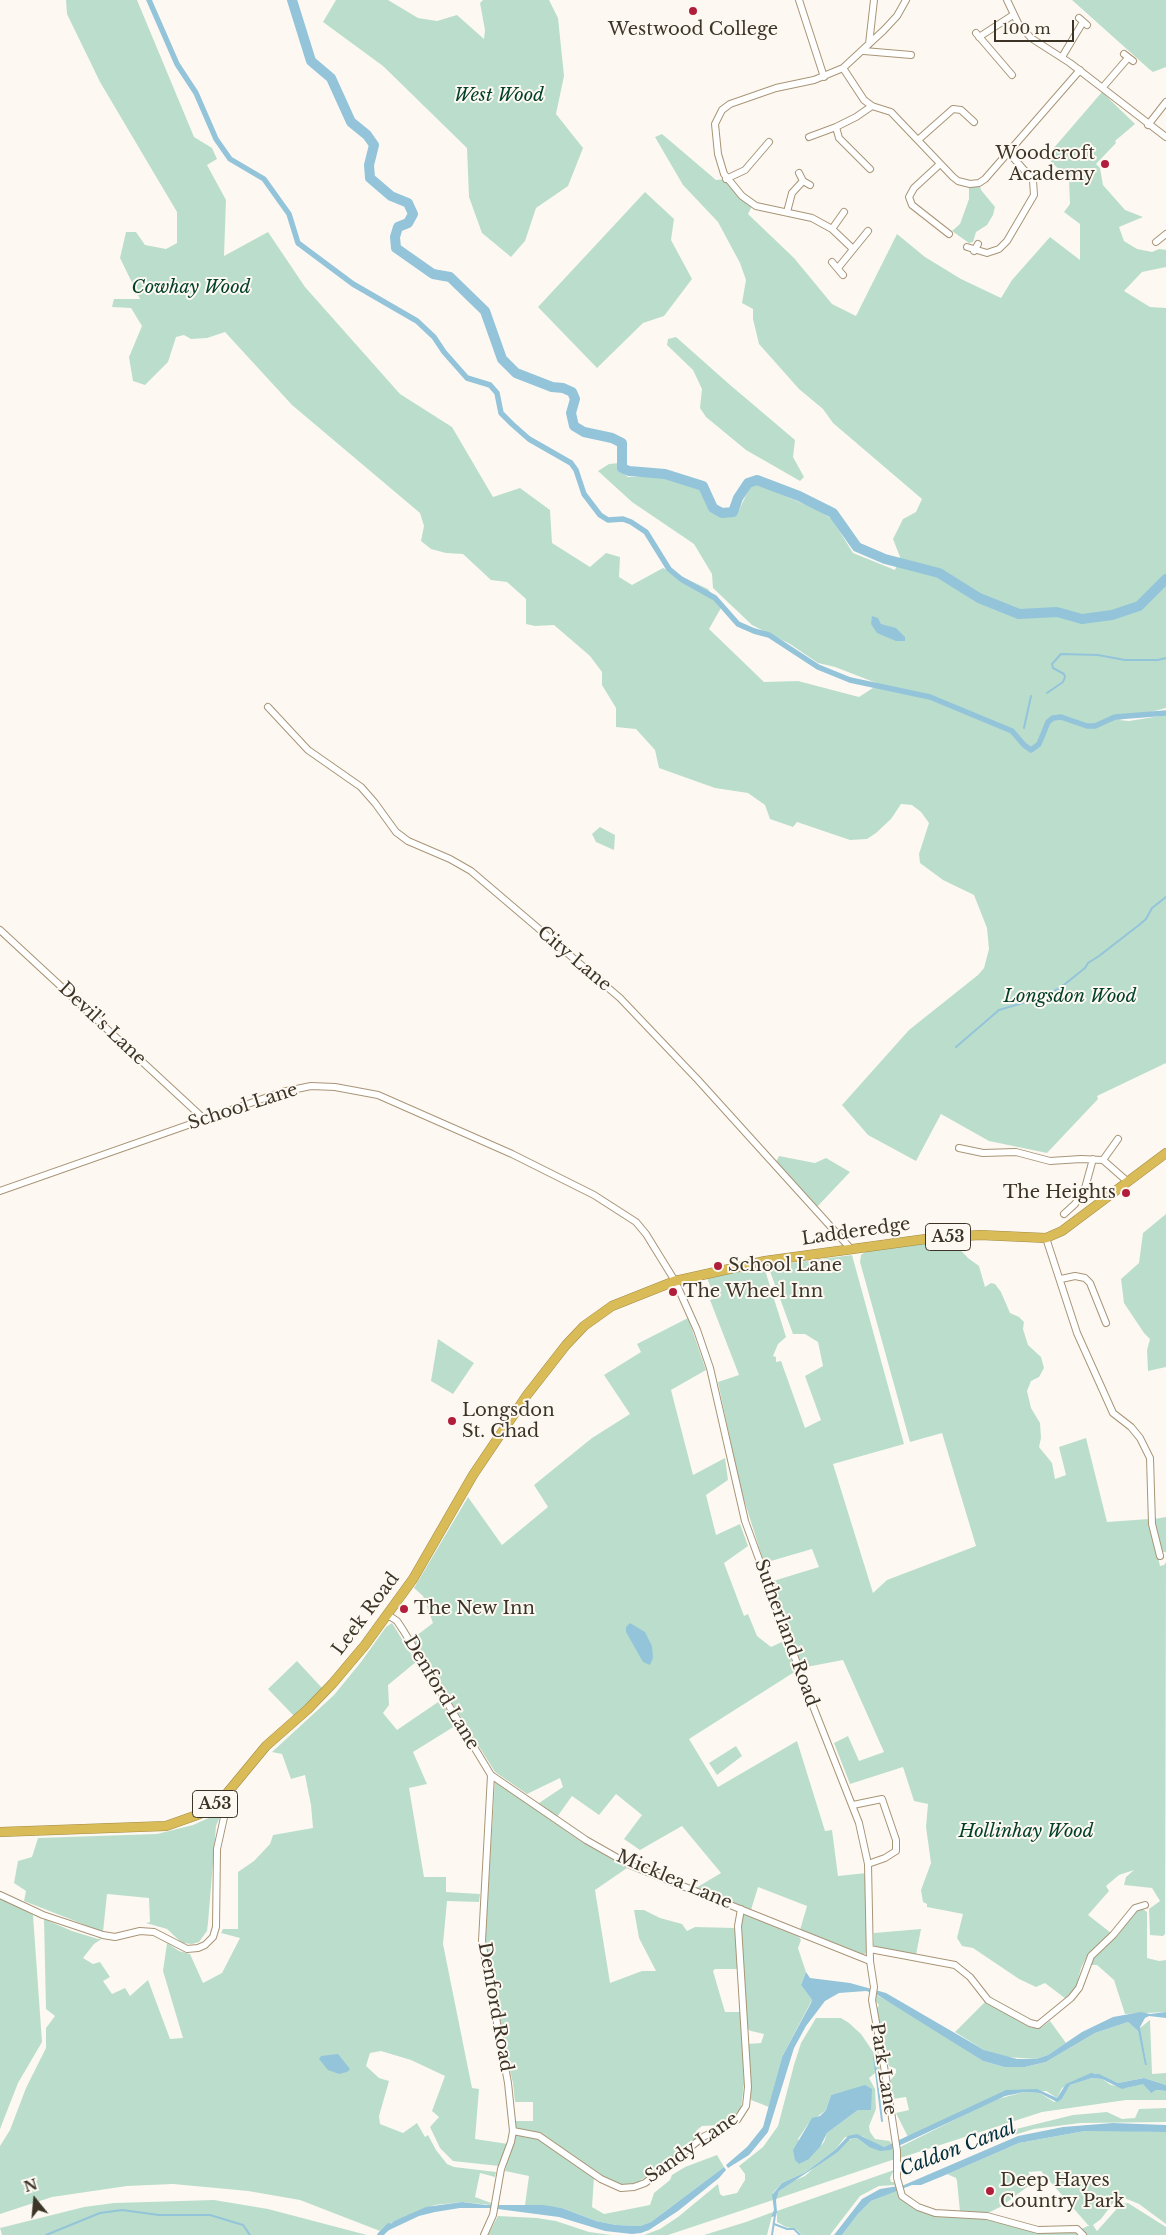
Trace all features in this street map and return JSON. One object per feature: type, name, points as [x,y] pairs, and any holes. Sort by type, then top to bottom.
[{"type":"highway","name":"Ladderedge","points":[[675,1281],[738,1266],[933,1238],[980,1236],[1046,1238],[1062,1231],[1166,1153]]},
{"type":"highway","name":"Leek Road","points":[[0,1832],[166,1826],[200,1814],[224,1798],[266,1746],[333,1684],[387,1616],[413,1579],[473,1475],[527,1395],[566,1345],[584,1326],[612,1306],[675,1281]]},
{"type":"street","points":[[799,0],[824,77]]},
{"type":"street","points":[[870,44],[874,0]]},
{"type":"street","points":[[852,248],[832,229],[812,218],[753,204],[742,196],[726,179],[718,154],[714,132],[718,116],[730,104],[776,88],[824,77],[843,68],[864,51],[896,16],[906,0]]},
{"type":"street","points":[[1007,0],[1018,23],[1032,38],[1080,70],[1148,125],[1166,137]]},
{"type":"street","points":[[1012,75],[977,35],[1014,14]]},
{"type":"street","points":[[1062,57],[1083,22]]},
{"type":"street","points":[[864,51],[911,55]]},
{"type":"street","points":[[1103,87],[1128,58]]},
{"type":"street","points":[[843,68],[860,96],[872,106],[891,112],[958,181],[976,184],[986,180],[1080,70]]},
{"type":"street","points":[[1148,125],[1166,102]]},
{"type":"street","points":[[808,137],[836,127],[872,106]]},
{"type":"street","points":[[918,140],[953,109],[961,110],[974,122]]},
{"type":"street","points":[[836,127],[839,138],[870,169]]},
{"type":"street","points":[[726,179],[745,170],[769,142]]},
{"type":"street","points":[[968,247],[974,251],[987,253],[1003,246],[1034,195],[1032,180],[1009,153]]},
{"type":"street","points":[[940,164],[914,188],[909,198],[912,205],[949,234]]},
{"type":"street","points":[[799,173],[803,181],[810,185]]},
{"type":"street","points":[[787,212],[792,193],[803,181]]},
{"type":"street","points":[[832,229],[844,212]]},
{"type":"street","points":[[838,268],[852,248],[868,232]]},
{"type":"street","points":[[1156,242],[1166,234]]},
{"type":"street","points":[[974,251],[978,244]]},
{"type":"street","points":[[832,262],[842,275]]},
{"type":"street","name":"City Lane","points":[[268,707],[308,750],[361,787],[375,802],[396,832],[408,841],[450,859],[471,871],[620,998],[698,1080],[851,1249]]},
{"type":"street","name":"Devil's Lane","points":[[0,930],[203,1118]]},
{"type":"street","name":"School Lane","points":[[0,1191],[203,1118],[282,1092],[311,1086],[335,1087],[378,1095],[512,1154],[616,1208],[636,1222],[646,1234],[675,1281]]},
{"type":"street","points":[[1103,1160],[1118,1139]]},
{"type":"street","points":[[959,1148],[983,1153],[1016,1152],[1050,1161],[1103,1160],[1128,1182]]},
{"type":"street","points":[[1064,1214],[1075,1204],[1085,1188],[1093,1159]]},
{"type":"street","points":[[1046,1238],[1077,1333],[1113,1413],[1131,1427],[1140,1438],[1150,1458],[1152,1524],[1160,1556]]},
{"type":"street","points":[[1060,1279],[1075,1276],[1085,1278],[1090,1283],[1106,1324]]},
{"type":"street","name":"Sutherland Road","points":[[675,1281],[697,1330],[710,1368],[745,1521],[809,1696],[853,1805],[868,1864],[870,1961],[874,1987],[872,1997]]},
{"type":"street","name":"Denford Lane","points":[[387,1616],[397,1621],[403,1630],[491,1775]]},
{"type":"street","name":"Micklea Lane","points":[[491,1775],[586,1840],[630,1865],[870,1961]]},
{"type":"street","name":"Denford Road","points":[[484,2235],[493,2213],[512,2131],[508,2083],[482,1941],[491,1775]]},
{"type":"street","points":[[0,1895],[43,1915],[104,1935],[115,1937],[140,1930],[154,1932],[187,1948],[198,1948],[206,1945],[213,1937],[216,1927],[217,1849],[227,1804],[224,1798]]},
{"type":"street","points":[[853,1805],[882,1799],[896,1840],[896,1851],[885,1858],[868,1864]]},
{"type":"street","points":[[870,1949],[950,1962],[970,1977],[988,2000],[1030,2023],[1038,2025],[1071,1998],[1079,1988],[1091,1956],[1135,1908],[1145,1905]]},
{"type":"street","name":"Sandy Lane","points":[[512,2131],[539,2136],[601,2179],[621,2188],[634,2188],[644,2183],[703,2137],[737,2120],[746,2106],[748,2088],[738,1926],[741,1909]]},
{"type":"street","name":"Park Lane","points":[[872,1997],[897,2155],[898,2182],[906,2200],[935,2213],[987,2216],[1038,2230],[1077,2229],[1083,2235]]},
{"type":"green space","points":[[66,0],[137,0],[194,137],[212,148],[217,159],[207,165],[226,200],[224,256],[268,232],[305,287],[400,394],[452,427],[493,497],[520,488],[550,510],[552,543],[590,567],[606,553],[620,557],[619,577],[632,585],[663,568],[708,589],[721,608],[709,629],[764,682],[798,681],[859,697],[879,684],[835,667],[818,663],[790,644],[752,625],[713,588],[712,574],[694,544],[632,502],[598,471],[609,464],[620,463],[623,473],[628,477],[661,477],[700,488],[712,511],[722,517],[733,516],[739,510],[750,487],[757,484],[818,510],[832,519],[853,553],[895,570],[900,557],[893,539],[903,519],[916,512],[922,499],[833,423],[823,409],[799,389],[759,344],[753,319],[753,309],[742,303],[746,280],[740,263],[718,222],[683,185],[655,137],[662,134],[716,180],[726,179],[753,204],[748,214],[794,258],[832,304],[856,316],[897,234],[925,257],[961,279],[1001,298],[1012,280],[1050,237],[1080,260],[1080,224],[1064,212],[1070,204],[1069,179],[1046,157],[1102,92],[1135,124],[1115,141],[1116,143],[1096,164],[1100,168],[1103,185],[1125,210],[1143,217],[1119,227],[1124,241],[1137,249],[1152,252],[1159,249],[1166,250],[1166,267],[1142,272],[1124,291],[1150,307],[1166,308],[1166,708],[1119,720],[1129,721],[1166,715],[1166,1063],[1097,1096],[1098,1099],[1047,1153],[989,1141],[941,1114],[916,1161],[868,1135],[842,1105],[909,1030],[978,975],[984,968],[989,949],[987,928],[974,895],[943,880],[920,863],[919,854],[929,823],[921,812],[912,805],[901,804],[891,819],[876,833],[867,839],[850,840],[797,822],[793,827],[770,819],[765,805],[748,793],[715,788],[659,768],[655,750],[636,729],[616,727],[616,708],[602,685],[602,672],[590,656],[554,625],[535,626],[526,624],[526,599],[507,582],[491,580],[463,554],[446,553],[431,549],[421,541],[424,526],[420,513],[292,405],[225,332],[207,338],[191,339],[184,335],[176,337],[168,362],[145,385],[133,381],[129,357],[142,326],[131,308],[112,307],[114,299],[140,299],[120,258],[126,232],[136,232],[145,245],[166,249],[177,243],[177,212],[100,82],[67,14]]},
{"type":"green space","name":"West Wood","points":[[336,0],[388,0],[418,18],[437,21],[457,15],[484,39],[485,30],[480,3],[483,0],[549,0],[558,18],[564,76],[556,114],[583,148],[568,186],[536,208],[525,241],[511,257],[482,233],[469,197],[467,148],[383,66],[323,22]]},
{"type":"green space","points":[[1072,0],[1166,0],[1166,67],[1153,72]]},
{"type":"green space","points":[[979,183],[981,190],[995,207],[987,225],[976,232],[973,242],[969,243],[952,231],[960,224],[969,199],[969,184]]},
{"type":"green space","points":[[645,192],[674,219],[671,240],[692,279],[664,316],[643,323],[597,368],[538,307]]},
{"type":"green space","points":[[676,337],[795,440],[793,457],[804,477],[800,481],[746,450],[706,417],[700,408],[702,389],[693,370],[667,345],[668,339]]},
{"type":"green space","points":[[600,827],[615,835],[614,850],[596,842],[592,834]]},
{"type":"green space","points":[[779,1156],[815,1163],[826,1158],[850,1172],[816,1208],[776,1162]]},
{"type":"green space","points":[[1166,1214],[1166,1367],[1148,1371],[1147,1350],[1150,1339],[1124,1303],[1121,1279],[1139,1263],[1143,1233]]},
{"type":"green space","name":"Hollinhay Wood","points":[[951,1240],[968,1258],[979,1266],[985,1287],[991,1283],[995,1284],[1001,1292],[1010,1313],[1019,1317],[1024,1322],[1023,1329],[1028,1345],[1041,1357],[1044,1368],[1039,1377],[1031,1381],[1027,1391],[1031,1408],[1040,1423],[1041,1438],[1039,1447],[1052,1463],[1055,1479],[1066,1475],[1059,1447],[1086,1438],[1107,1522],[1149,1519],[1160,1566],[1166,1562],[1165,1934],[1163,1936],[1150,1935],[1149,1909],[1160,1901],[1152,1888],[1124,1885],[1126,1877],[1134,1870],[1119,1875],[1106,1886],[1109,1891],[1088,1915],[1111,1933],[1088,1954],[1081,1968],[1076,1987],[1066,1999],[1045,1983],[1036,1987],[1019,1979],[973,1948],[962,1946],[957,1938],[963,1914],[927,1907],[927,1904],[923,1902],[921,1890],[931,1863],[926,1827],[928,1804],[914,1801],[903,1767],[850,1784],[834,1743],[848,1736],[859,1761],[884,1752],[843,1660],[801,1668],[770,1582],[819,1567],[812,1549],[764,1563],[740,1487],[718,1382],[739,1375],[710,1300],[715,1298],[707,1278],[764,1267],[786,1337],[778,1344],[773,1356],[776,1357],[776,1362],[781,1361],[805,1428],[821,1420],[805,1376],[823,1366],[818,1342],[805,1334],[793,1334],[768,1266],[852,1255],[904,1444],[833,1464],[873,1593],[887,1580],[976,1546],[942,1433],[910,1442],[860,1262],[861,1255],[867,1251]]},
{"type":"green space","points":[[688,1318],[706,1370],[671,1390],[693,1475],[725,1458],[728,1480],[706,1495],[716,1535],[740,1524],[748,1546],[724,1563],[744,1616],[748,1614],[757,1636],[771,1647],[784,1641],[796,1671],[689,1739],[718,1787],[797,1741],[825,1831],[832,1830],[838,1876],[866,1873],[866,1953],[863,1955],[800,1930],[807,1906],[758,1887],[751,1910],[696,1888],[721,1873],[682,1826],[640,1850],[624,1839],[642,1815],[616,1794],[599,1815],[572,1796],[557,1817],[539,1803],[563,1787],[560,1778],[527,1794],[495,1772],[412,1639],[433,1623],[423,1596],[414,1588],[468,1497],[502,1545],[548,1507],[534,1485],[592,1438],[630,1414],[604,1375],[641,1352],[637,1344]]},
{"type":"green space","points":[[438,1339],[474,1363],[453,1394],[431,1381]]},
{"type":"green space","points":[[1166,1517],[1166,1552],[1164,1552],[1161,1551],[1154,1519]]},
{"type":"green space","points":[[392,1623],[416,1662],[388,1685],[389,1705],[383,1713],[397,1730],[441,1700],[455,1726],[413,1752],[427,1784],[409,1788],[424,1877],[446,1877],[446,1892],[480,1894],[479,1902],[447,1901],[443,1944],[472,2088],[479,2089],[475,2139],[508,2144],[499,2166],[453,2161],[440,2148],[430,2127],[439,2117],[432,2111],[445,2076],[411,2060],[381,2051],[370,2053],[366,2066],[379,2078],[389,2081],[379,2116],[380,2124],[403,2133],[417,2123],[425,2137],[428,2135],[436,2150],[447,2164],[454,2167],[496,2172],[495,2177],[480,2173],[475,2197],[491,2203],[491,2205],[462,2202],[435,2205],[394,2221],[380,2231],[300,2200],[248,2191],[173,2184],[127,2186],[52,2197],[0,2214],[0,2146],[10,2130],[26,2088],[46,2048],[46,2028],[55,2016],[46,2009],[44,1919],[72,1931],[98,1939],[103,1938],[94,1944],[83,1958],[93,1964],[100,1962],[110,1977],[103,1981],[112,1994],[125,1988],[130,1996],[148,1980],[170,2039],[183,2038],[163,1971],[167,1943],[179,1951],[190,1954],[203,1983],[222,1973],[240,1938],[221,1933],[223,1929],[238,1929],[238,1872],[254,1861],[270,1844],[273,1835],[313,1828],[305,1775],[291,1779],[282,1754],[272,1752],[334,1695],[386,1627]]},
{"type":"green space","points":[[297,1661],[323,1689],[294,1716],[268,1689]]},
{"type":"green space","points":[[736,1746],[742,1756],[717,1775],[709,1763]]},
{"type":"green space","points":[[495,1781],[579,1840],[627,1868],[595,1890],[610,1983],[642,1971],[656,1971],[639,1938],[634,1910],[644,1910],[660,1918],[682,1924],[687,1931],[695,1927],[736,1928],[738,1969],[715,1969],[713,1971],[725,2012],[741,2012],[744,2083],[741,2109],[723,2125],[702,2126],[696,2131],[696,2138],[655,2171],[633,2185],[622,2186],[610,2181],[555,2145],[516,2130],[515,2121],[533,2121],[533,2102],[515,2102],[513,2083],[497,2017],[486,1944]]},
{"type":"green space","points":[[219,1809],[222,1812],[216,1826],[207,1931],[199,1942],[192,1944],[182,1943],[167,1929],[146,1923],[150,1922],[149,1898],[107,1894],[103,1932],[24,1901],[26,1891],[14,1883],[18,1861],[32,1857],[38,1838],[157,1834],[193,1825],[213,1816]]},
{"type":"green space","points":[[0,1898],[33,1915],[42,2042],[18,2083],[0,2129]]},
{"type":"green space","points":[[1143,1909],[1147,1912],[1147,1958],[1159,1961],[1166,1960],[1166,2012],[1125,2014],[1114,1980],[1097,1965],[1090,1965],[1092,1957],[1134,1911]]},
{"type":"green space","points":[[743,1914],[799,1937],[801,1940],[798,1948],[806,1972],[801,1985],[812,2000],[782,2057],[769,2107],[751,2100],[747,2044],[761,2043],[764,2034],[745,2028],[740,1928]]},
{"type":"green space","points":[[921,1929],[916,1955],[874,1947],[874,1933]]},
{"type":"green space","points":[[875,1994],[983,2061],[1004,2067],[1025,2067],[1046,2062],[1095,2033],[1128,2022],[1138,2031],[1147,2065],[1140,2028],[1150,2020],[1152,2074],[1166,2073],[1166,2085],[1144,2078],[1118,2083],[1095,2073],[1062,2088],[1057,2098],[1046,2091],[1003,2092],[908,2137],[896,2113],[909,2110],[906,2097],[893,2099],[889,2082],[896,2073],[896,2069],[889,2066],[887,2062],[876,2010],[879,2005],[875,2000]]},
{"type":"green space","points":[[985,2002],[1032,2028],[1042,2027],[1050,2021],[1066,2043],[1048,2055],[1036,2059],[1006,2057],[984,2050],[955,2032]]},
{"type":"green space","points":[[816,2018],[841,2018],[861,2034],[876,2056],[879,2055],[880,2069],[869,2078],[875,2089],[876,2109],[869,2126],[870,2132],[875,2139],[890,2141],[891,2144],[884,2147],[862,2136],[845,2137],[836,2149],[806,2172],[782,2183],[773,2193],[773,2200],[668,2235],[644,2235],[660,2229],[678,2217],[718,2184],[720,2194],[723,2196],[737,2193],[745,2180],[745,2174],[739,2166],[763,2147],[778,2126],[801,2043]],"holes":[[[847,2091],[858,2110],[827,2133],[824,2142],[809,2159],[798,2139],[808,2124],[826,2110],[831,2095]]]},
{"type":"green space","points":[[1092,2078],[1102,2079],[1111,2085],[1127,2088],[1143,2083],[1150,2092],[1156,2090],[1166,2091],[1166,2100],[1126,2100],[1042,2112],[900,2158],[898,2148],[994,2100],[1024,2092],[1040,2093],[1054,2102],[1062,2099],[1070,2085]]},
{"type":"green space","points":[[1166,2108],[1166,2122],[1080,2123],[1034,2129],[1014,2135],[1012,2130],[1073,2115],[1107,2112],[1122,2119],[1135,2118],[1139,2109]]},
{"type":"green space","points":[[1085,2131],[1166,2132],[1166,2224],[1139,2204],[1122,2197],[1116,2199],[1101,2219],[1093,2225],[1097,2231],[1121,2204],[1128,2203],[1166,2227],[1166,2235],[842,2235],[871,2201],[898,2190],[902,2200],[935,2215],[960,2212],[956,2178],[947,2174],[1019,2143]],"holes":[[[1041,2171],[1090,2225],[1077,2231],[1037,2231],[986,2214],[1002,2206],[1035,2181],[1028,2172]]]},
{"type":"green space","points":[[516,2134],[540,2139],[594,2177],[592,2207],[604,2214],[650,2205],[654,2193],[670,2180],[672,2175],[685,2167],[717,2155],[724,2167],[651,2222],[640,2226],[616,2225],[596,2221],[562,2208],[525,2205],[529,2176],[505,2171]]},
{"type":"green space","points":[[857,2138],[869,2147],[894,2148],[895,2159],[776,2199],[779,2191],[791,2182],[805,2176],[818,2164],[838,2152],[848,2140]]},
{"type":"green space","points":[[894,2170],[890,2178],[891,2182],[896,2182],[896,2185],[879,2186],[860,2196],[830,2235],[802,2235],[796,2229],[786,2227],[777,2222],[777,2211]]},
{"type":"green space","points":[[214,2200],[268,2209],[367,2235],[2,2235],[0,2228],[84,2207],[114,2203]]},
{"type":"green space","points":[[773,2212],[767,2235],[704,2235],[746,2222]]},
{"type":"green space","points":[[498,2216],[556,2221],[589,2232],[612,2235],[488,2235]]},
{"type":"water","points":[[872,616],[878,618],[881,624],[896,628],[905,637],[905,641],[896,641],[877,633],[871,624]]},
{"type":"water","points":[[630,1623],[645,1632],[652,1646],[653,1658],[650,1665],[643,1662],[626,1632],[626,1627]]},
{"type":"water","points":[[806,1972],[810,1978],[850,1983],[886,1993],[984,2050],[1017,2059],[1036,2059],[1048,2055],[1082,2032],[1113,2017],[1141,2012],[1150,2014],[1166,2012],[1166,2018],[1149,2016],[1145,2018],[1140,2027],[1147,2065],[1145,2065],[1138,2031],[1128,2022],[1095,2033],[1046,2062],[1025,2067],[1004,2067],[983,2061],[876,1994],[866,1991],[839,1993],[825,2001],[806,2026],[794,2048],[768,2132],[749,2155],[728,2168],[726,2165],[747,2147],[763,2127],[782,2057],[812,2000],[801,1985]]},
{"type":"water","points":[[338,2054],[350,2069],[347,2072],[339,2074],[328,2070],[319,2059],[321,2056]]},
{"type":"water","points":[[1091,2073],[1099,2074],[1118,2083],[1144,2078],[1166,2085],[1166,2091],[1156,2090],[1151,2093],[1143,2084],[1122,2089],[1102,2079],[1092,2078],[1070,2085],[1062,2099],[1057,2102],[1040,2093],[1024,2092],[1005,2096],[890,2150],[880,2151],[869,2147],[857,2138],[850,2139],[838,2152],[779,2191],[776,2200],[776,2216],[771,2217],[774,2210],[772,2195],[782,2183],[806,2172],[836,2149],[848,2136],[857,2134],[884,2147],[1006,2090],[1037,2089],[1057,2098],[1066,2084]]},
{"type":"water","points":[[865,2085],[872,2089],[871,2110],[858,2110],[827,2133],[820,2147],[809,2159],[799,2164],[795,2160],[793,2150],[812,2118],[820,2116],[826,2110],[831,2095]]},
{"type":"water","points":[[1113,2123],[1166,2125],[1166,2132],[1085,2131],[1019,2143],[921,2185],[912,2185],[871,2201],[842,2235],[834,2235],[862,2199],[880,2189],[904,2185],[1018,2136],[1063,2127]]},
{"type":"water","points":[[724,2167],[726,2170],[719,2178],[678,2211],[649,2230],[641,2233],[605,2231],[559,2217],[490,2208],[460,2208],[435,2212],[419,2216],[385,2232],[382,2231],[394,2221],[426,2207],[462,2202],[486,2205],[543,2205],[562,2208],[596,2221],[616,2225],[640,2226],[651,2222]]},
{"type":"waterway","points":[[149,0],[177,64],[196,93],[216,139],[230,159],[264,179],[289,214],[298,243],[353,284],[417,321],[434,337],[444,352],[467,378],[490,385],[497,393],[501,413],[512,424],[529,439],[571,463],[576,470],[584,494],[600,515],[608,520],[623,519],[646,532],[669,569],[681,579],[715,598],[738,624],[769,635],[818,667],[850,680],[930,697],[1012,731],[1031,750],[1039,744],[1048,722],[1053,718],[1061,717],[1087,726],[1095,726],[1115,717],[1166,713]]},
{"type":"waterway","points":[[292,0],[311,61],[331,78],[351,122],[367,135],[374,145],[369,165],[370,178],[391,196],[408,203],[413,214],[408,223],[398,227],[395,237],[396,248],[433,274],[450,277],[485,311],[502,359],[516,373],[552,387],[563,388],[572,392],[575,399],[571,413],[574,426],[584,432],[612,438],[622,443],[622,468],[629,471],[665,474],[703,486],[713,508],[722,513],[733,512],[738,498],[748,483],[757,480],[799,496],[833,513],[857,547],[885,559],[939,573],[979,598],[1019,614],[1057,612],[1082,619],[1112,615],[1139,606],[1166,579]]},
{"type":"waterway","points":[[1047,693],[1063,682],[1065,677],[1064,674],[1053,668],[1052,664],[1061,654],[1098,655],[1125,660],[1158,660],[1166,658]]},
{"type":"waterway","points":[[1024,728],[1031,696]]},
{"type":"waterway","points":[[956,1047],[999,1010],[1039,998],[1060,988],[1085,968],[1088,963],[1146,919],[1152,908],[1166,897]]},
{"type":"waterway","points":[[874,2056],[882,2121]]},
{"type":"waterway","points":[[46,2235],[100,2213],[122,2210],[159,2215],[210,2215],[243,2225],[250,2235]]},
{"type":"waterway","points":[[772,2235],[775,2215]]},
{"type":"waterway","points":[[774,2224],[787,2229],[794,2229],[800,2235]]},
{"type":"waterway","points":[[380,2235],[389,2226]]},
{"type":"place","name":"Westwood College","points":[[693,11]]},
{"type":"place","name":"Woodcroft Academy","points":[[1105,164]]},
{"type":"place","name":"The Heights","points":[[1126,1193]]},
{"type":"place","name":"School Lane","points":[[718,1266]]},
{"type":"place","name":"The Wheel Inn","points":[[673,1292]]},
{"type":"place","name":"Longsdon St. Chad","points":[[452,1421]]},
{"type":"place","name":"The New Inn","points":[[404,1609]]},
{"type":"place","name":"Deep Hayes Country Park","points":[[990,2191]]},
{"type":"park label","name":"Cowhay Wood","points":[[191,288]]},
{"type":"park label","name":"Longsdon Wood","points":[[1070,997]]},
{"type":"water label","name":"Caldon Canal","points":[[958,2149]]}]
